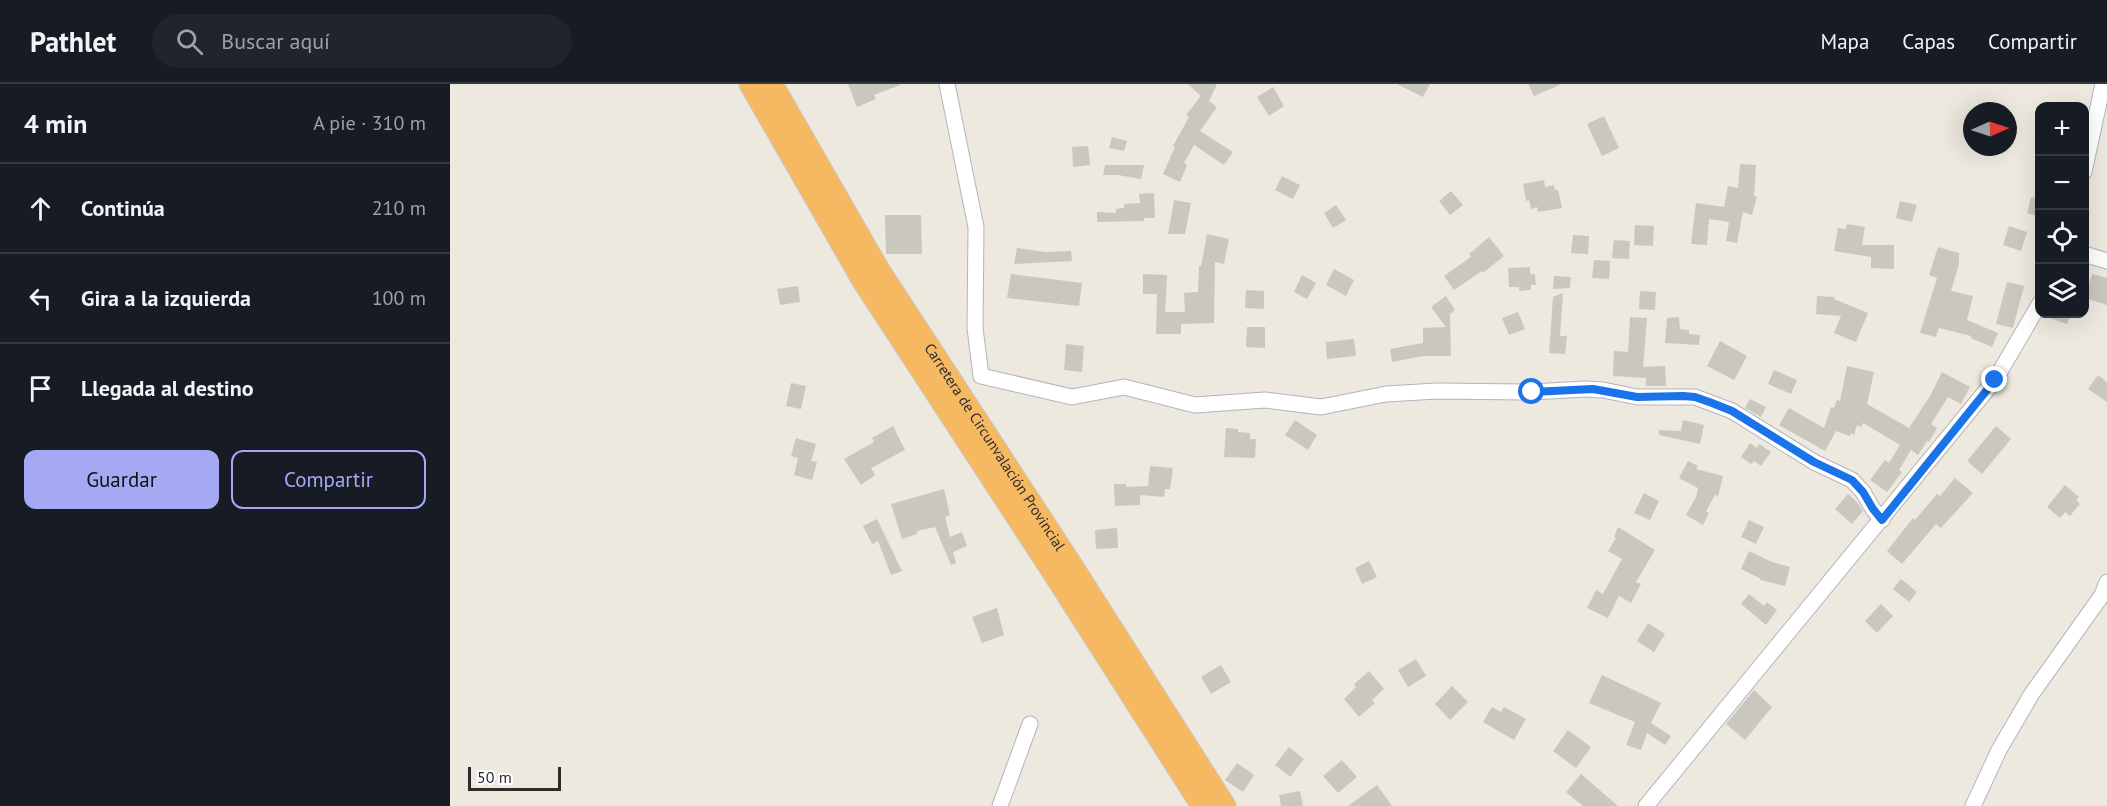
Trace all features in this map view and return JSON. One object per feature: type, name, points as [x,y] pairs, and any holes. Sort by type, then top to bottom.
[{"type":"highway","name":"Carretera de Circunvalación Provincial","points":[[750,84],[863,281],[1202,806]]},
{"type":"highway","name":"Carretera de Circunvalación Provincial","points":[[772,84],[879,270],[1071,564],[1225,806]]},
{"type":"street","points":[[947,84],[976,227],[975,328],[981,376],[1072,397],[1124,387],[1195,405],[1265,400],[1321,407],[1386,394],[1437,391],[1532,392],[1585,389],[1637,397],[1695,397],[1732,411],[1814,462],[1852,480],[1882,520]]},
{"type":"street","points":[[2088,156],[2103,84]]},
{"type":"street","points":[[2089,255],[2107,261]]},
{"type":"street","points":[[1646,806],[1995,380],[2035,312]]},
{"type":"street","points":[[1973,806],[1999,750],[2031,695],[2105,591]]},
{"type":"street","points":[[1000,806],[1030,724]]},
{"type":"building","points":[[848,84],[900,85],[874,95],[876,99],[857,107]]},
{"type":"building","points":[[1188,84],[1217,84],[1209,101],[1217,107],[1200,131],[1233,152],[1224,165],[1194,145],[1184,163],[1187,165],[1180,182],[1163,174],[1175,147],[1173,146],[1189,117],[1186,115],[1201,96]]},
{"type":"building","points":[[1397,84],[1430,84],[1423,97]]},
{"type":"building","points":[[1528,84],[1562,84],[1534,96]]},
{"type":"building","points":[[1273,87],[1284,106],[1269,116],[1257,97]]},
{"type":"building","points":[[1604,116],[1619,148],[1602,156],[1587,124]]},
{"type":"building","points":[[1112,137],[1127,141],[1124,151],[1109,148]]},
{"type":"building","points":[[1088,146],[1090,165],[1073,167],[1072,147]]},
{"type":"building","points":[[1740,164],[1756,165],[1754,196],[1757,197],[1752,215],[1743,212],[1737,243],[1726,241],[1729,222],[1709,219],[1707,245],[1691,244],[1696,203],[1724,207],[1728,186],[1738,188]]},
{"type":"building","points":[[1105,165],[1144,165],[1141,179],[1103,175]]},
{"type":"building","points":[[1282,176],[1300,185],[1293,199],[1275,190]]},
{"type":"building","points":[[1544,180],[1545,187],[1554,185],[1555,190],[1558,190],[1562,208],[1538,212],[1537,207],[1531,209],[1529,200],[1526,201],[1523,184]]},
{"type":"building","points":[[1451,191],[1463,205],[1450,215],[1439,201]]},
{"type":"building","points":[[1154,193],[1155,218],[1144,218],[1144,221],[1097,222],[1097,212],[1116,213],[1116,209],[1124,208],[1124,204],[1140,203],[1139,194]]},
{"type":"building","points":[[2031,197],[2035,198],[2035,215],[2027,213]]},
{"type":"building","points":[[1174,200],[1191,203],[1185,234],[1168,234]]},
{"type":"building","points":[[1900,201],[1917,205],[1912,222],[1896,218]]},
{"type":"building","points":[[1336,205],[1346,220],[1333,228],[1324,213]]},
{"type":"building","points":[[885,215],[921,215],[922,254],[886,254]]},
{"type":"building","points":[[1847,224],[1865,227],[1862,245],[1894,245],[1894,269],[1871,268],[1871,257],[1834,251],[1838,228],[1846,229]]},
{"type":"building","points":[[1635,225],[1654,226],[1653,246],[1634,245]]},
{"type":"building","points":[[2009,226],[2027,232],[2021,251],[2003,245]]},
{"type":"building","points":[[1207,234],[1229,239],[1224,264],[1215,262],[1214,323],[1181,324],[1181,334],[1156,334],[1157,294],[1143,294],[1143,274],[1167,275],[1165,312],[1185,312],[1184,293],[1198,292],[1199,266],[1201,266]]},
{"type":"building","points":[[1573,235],[1589,236],[1588,254],[1571,253]]},
{"type":"building","points":[[1489,237],[1504,256],[1483,273],[1482,271],[1454,290],[1444,276],[1471,257],[1469,254]]},
{"type":"building","points":[[1614,240],[1630,241],[1629,259],[1612,258]]},
{"type":"building","points":[[1938,247],[1959,253],[1959,264],[1951,291],[1973,296],[1967,320],[1998,333],[1992,347],[1971,336],[1939,328],[1936,337],[1920,333],[1937,278],[1929,275]]},
{"type":"building","points":[[1017,248],[1045,252],[1071,251],[1072,261],[1014,264]]},
{"type":"building","points":[[1594,260],[1610,261],[1609,279],[1592,278]]},
{"type":"building","points":[[1530,267],[1530,274],[1535,274],[1536,285],[1531,285],[1531,290],[1519,291],[1519,287],[1509,287],[1508,268]]},
{"type":"building","points":[[1334,269],[1354,280],[1346,296],[1326,285]]},
{"type":"building","points":[[1011,274],[1082,283],[1079,306],[1007,298]]},
{"type":"building","points":[[2092,274],[2107,278],[2107,305],[2089,299]]},
{"type":"building","points":[[1302,275],[1316,283],[1307,299],[1294,292]]},
{"type":"building","points":[[1554,276],[1571,277],[1570,288],[1553,289]]},
{"type":"building","points":[[2007,282],[2024,286],[2013,328],[1996,324]]},
{"type":"building","points":[[798,286],[800,302],[780,305],[777,289]]},
{"type":"building","points":[[1246,290],[1264,291],[1264,309],[1245,308]]},
{"type":"building","points":[[1640,291],[1656,292],[1655,310],[1639,309]]},
{"type":"building","points":[[1563,293],[1560,336],[1567,336],[1565,354],[1549,353],[1553,297]]},
{"type":"building","points":[[1446,296],[1455,310],[1450,314],[1451,356],[1423,356],[1392,362],[1390,349],[1423,343],[1423,328],[1446,327],[1431,307]]},
{"type":"building","points":[[1817,296],[1834,297],[1834,299],[1868,313],[1856,342],[1834,333],[1841,316],[1816,314]]},
{"type":"building","points":[[1518,312],[1525,329],[1509,335],[1502,318]]},
{"type":"building","points":[[1630,317],[1647,318],[1643,367],[1665,366],[1666,386],[1646,386],[1646,378],[1613,376],[1614,351],[1628,352]]},
{"type":"building","points":[[1679,317],[1680,329],[1689,330],[1689,334],[1700,335],[1699,345],[1665,343],[1667,318]]},
{"type":"building","points":[[2050,318],[2069,318],[2067,324]]},
{"type":"building","points":[[1247,327],[1265,327],[1265,348],[1246,347]]},
{"type":"building","points":[[1354,339],[1356,356],[1327,359],[1326,342]]},
{"type":"building","points":[[1720,341],[1747,356],[1734,380],[1707,366]]},
{"type":"building","points":[[1066,344],[1084,346],[1082,372],[1064,370]]},
{"type":"building","points":[[1847,366],[1874,372],[1867,404],[1909,428],[1930,396],[1942,372],[1970,387],[1961,404],[1948,397],[1931,424],[1937,428],[1929,442],[1927,441],[1918,455],[1911,450],[1899,470],[1902,472],[1887,492],[1870,480],[1885,460],[1889,463],[1900,445],[1863,423],[1861,427],[1857,425],[1854,435],[1851,433],[1850,436],[1836,431],[1825,451],[1779,425],[1789,408],[1824,428],[1831,407],[1834,408],[1837,400],[1840,401]]},
{"type":"building","points":[[1774,370],[1797,380],[1791,394],[1768,384]]},
{"type":"building","points":[[2098,375],[2107,382],[2107,402],[2088,389]]},
{"type":"building","points":[[791,383],[806,386],[801,409],[786,406]]},
{"type":"building","points":[[1750,399],[1766,407],[1761,417],[1745,408]]},
{"type":"building","points":[[1295,420],[1317,435],[1308,450],[1285,435]]},
{"type":"building","points":[[1683,420],[1704,425],[1700,444],[1659,435],[1659,430],[1681,431]]},
{"type":"building","points":[[893,426],[905,450],[871,468],[875,475],[861,485],[844,459],[874,442],[872,438]]},
{"type":"building","points":[[1996,426],[2011,439],[1982,474],[1967,461]]},
{"type":"building","points":[[1226,428],[1250,433],[1250,439],[1256,439],[1255,458],[1224,457]]},
{"type":"building","points":[[796,438],[816,444],[811,461],[817,462],[812,480],[794,475],[798,458],[791,456]]},
{"type":"building","points":[[1750,443],[1757,448],[1759,444],[1771,452],[1761,466],[1754,461],[1751,464],[1741,457]]},
{"type":"building","points":[[1688,461],[1698,466],[1696,469],[1723,476],[1718,496],[1715,495],[1706,511],[1709,513],[1703,525],[1686,515],[1696,497],[1698,488],[1679,478]]},
{"type":"building","points":[[1150,466],[1173,468],[1170,489],[1165,489],[1164,497],[1140,495],[1140,505],[1115,506],[1114,484],[1126,484],[1126,487],[1148,486]]},
{"type":"building","points":[[1955,478],[1973,493],[1941,528],[1936,524],[1902,564],[1887,551],[1913,518],[1915,520],[1937,494],[1940,496]]},
{"type":"building","points":[[2065,485],[2079,497],[2076,500],[2080,504],[2070,516],[2065,512],[2060,518],[2047,507]]},
{"type":"building","points":[[944,489],[950,515],[945,517],[950,537],[962,532],[967,546],[953,552],[956,563],[951,565],[935,527],[917,531],[917,534],[902,539],[891,504]]},
{"type":"building","points":[[1644,493],[1659,501],[1650,520],[1634,513]]},
{"type":"building","points":[[1848,494],[1863,511],[1852,524],[1835,509]]},
{"type":"building","points":[[877,519],[902,571],[891,575],[878,541],[872,544],[863,526]]},
{"type":"building","points":[[1749,520],[1764,527],[1756,544],[1741,537]]},
{"type":"building","points":[[1618,527],[1655,550],[1636,582],[1641,584],[1631,603],[1619,596],[1608,618],[1587,608],[1596,590],[1603,594],[1622,559],[1608,551],[1616,538],[1614,537]]},
{"type":"building","points":[[1117,528],[1118,548],[1096,549],[1095,530]]},
{"type":"building","points":[[1749,551],[1772,562],[1790,567],[1785,586],[1760,580],[1741,569]]},
{"type":"building","points":[[1369,561],[1377,577],[1362,584],[1355,568]]},
{"type":"building","points":[[1901,579],[1917,592],[1909,602],[1893,589]]},
{"type":"building","points":[[1749,594],[1764,606],[1767,602],[1777,610],[1766,625],[1741,604]]},
{"type":"building","points":[[1881,604],[1893,616],[1877,633],[1865,621]]},
{"type":"building","points":[[997,608],[1004,635],[982,643],[972,617]]},
{"type":"building","points":[[1648,623],[1665,634],[1654,652],[1637,641]]},
{"type":"building","points":[[1416,659],[1426,676],[1408,687],[1398,670]]},
{"type":"building","points":[[1221,665],[1231,682],[1211,694],[1201,677]]},
{"type":"building","points":[[1369,671],[1384,689],[1372,700],[1375,703],[1359,717],[1344,699],[1356,687],[1354,684]]},
{"type":"building","points":[[1602,675],[1661,703],[1651,723],[1671,736],[1665,745],[1647,733],[1641,750],[1626,745],[1635,722],[1589,703]]},
{"type":"building","points":[[1452,686],[1468,702],[1450,720],[1435,704]]},
{"type":"building","points":[[1754,690],[1772,707],[1745,740],[1726,724]]},
{"type":"building","points":[[1492,707],[1501,712],[1504,707],[1526,719],[1514,740],[1483,722]]},
{"type":"building","points":[[1568,730],[1591,747],[1576,768],[1553,751]]},
{"type":"building","points":[[1289,747],[1304,759],[1290,777],[1275,765]]},
{"type":"building","points":[[1342,760],[1357,777],[1338,793],[1323,776]]},
{"type":"building","points":[[1237,763],[1254,775],[1243,792],[1225,780]]},
{"type":"building","points":[[1581,774],[1618,806],[1583,806],[1566,792]]},
{"type":"building","points":[[1377,785],[1392,806],[1348,806]]},
{"type":"building","points":[[1300,791],[1303,806],[1281,806],[1279,795]]},
{"type":"route","points":[[1532,392],[1593,389],[1647,398],[1695,397],[1712,403],[1732,411],[1814,462],[1852,480],[1882,520],[1995,380]]}]
